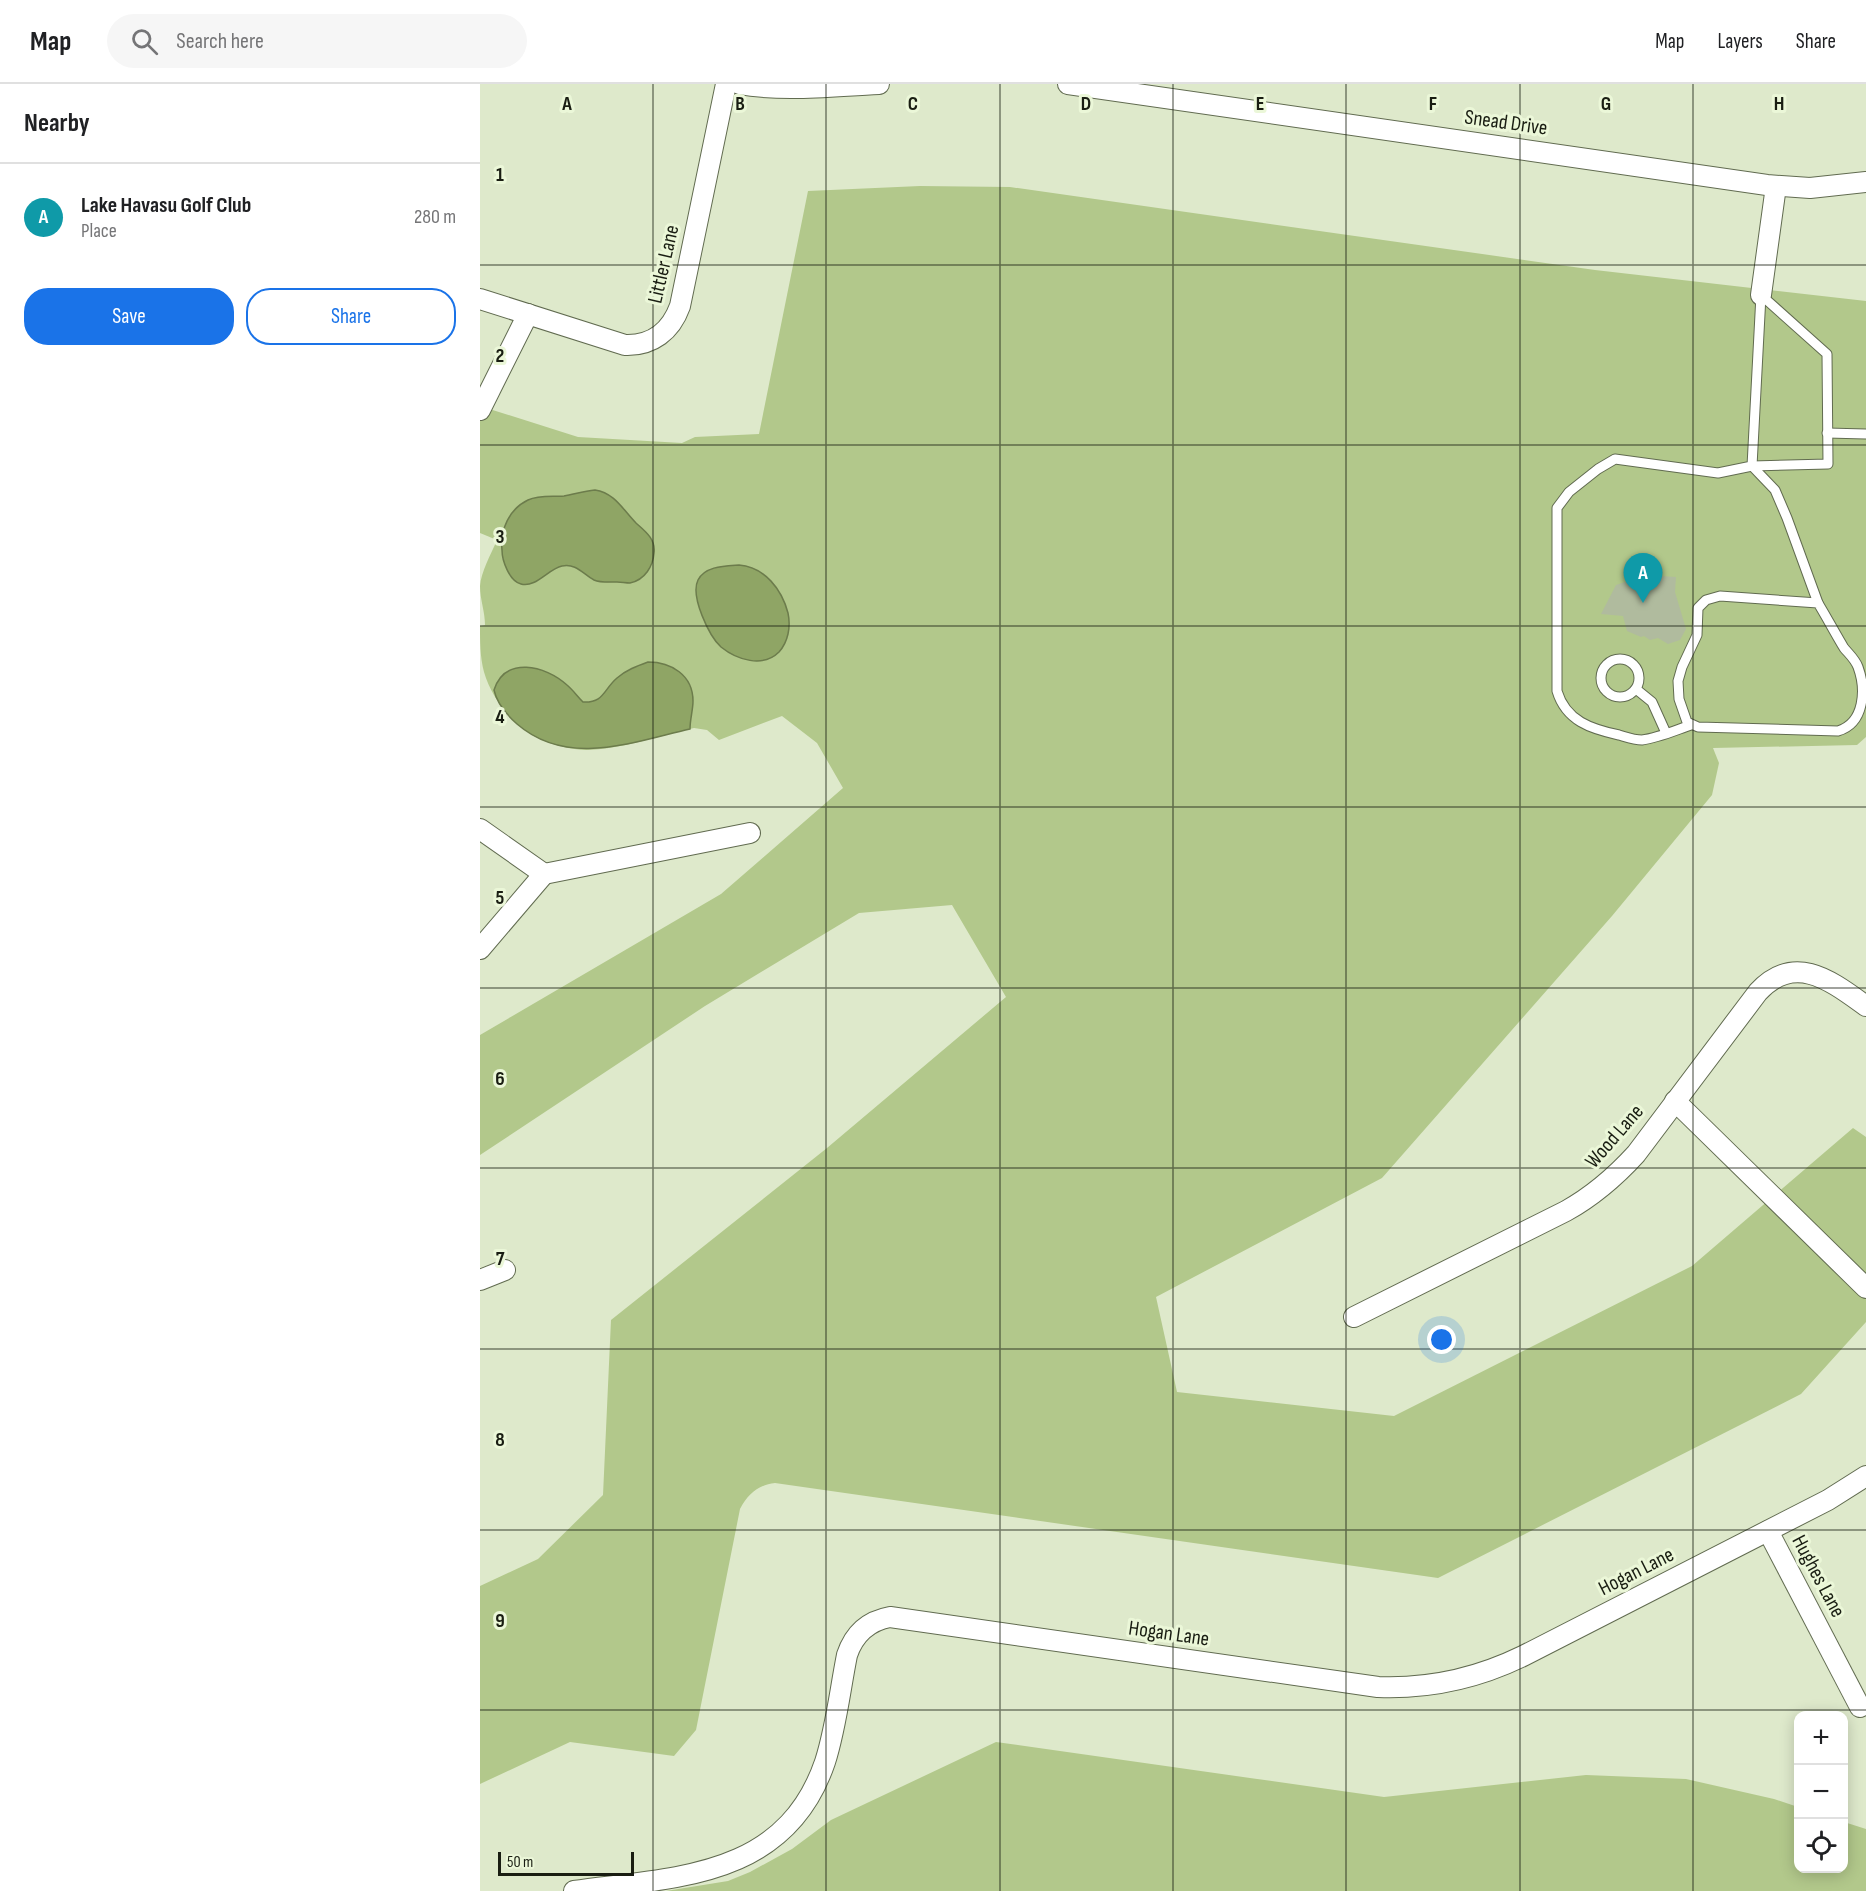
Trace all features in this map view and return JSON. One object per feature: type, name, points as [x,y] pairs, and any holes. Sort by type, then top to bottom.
[{"type":"street","name":"Littler Lane","points":[[480,299],[625,345],[646,342],[658,337],[668,328],[681,302],[726,84]]},
{"type":"street","points":[[739,84],[801,88],[879,84]]},
{"type":"street","name":"Snead Drive","points":[[1068,84],[1776,186],[1810,188],[1866,182]]},
{"type":"street","points":[[1761,295],[1776,186]]},
{"type":"street","points":[[480,410],[528,314]]},
{"type":"street","points":[[480,829],[544,874]]},
{"type":"street","points":[[480,949],[544,874],[750,833]]},
{"type":"street","name":"Wood Lane","points":[[1354,1317],[1582,1202],[1624,1167],[1758,992],[1768,983],[1781,976],[1804,973],[1823,977],[1866,1006]]},
{"type":"street","points":[[1675,1101],[1866,1288]]},
{"type":"street","points":[[480,1280],[505,1270]]},
{"type":"street","name":"Hogan Lane","points":[[574,1891],[715,1869],[742,1858],[777,1834],[805,1802],[822,1770],[851,1643],[864,1628],[882,1619],[890,1617],[1377,1687],[1420,1687],[1463,1680],[1504,1666],[1828,1500],[1866,1476]]},
{"type":"street","name":"Hughes Lane","points":[[1768,1531],[1860,1707]]},
{"type":"lane","points":[[1692,725],[1639,740],[1596,730],[1575,719],[1560,700],[1557,691],[1557,508],[1569,492],[1615,459],[1718,473],[1752,466],[1828,464],[1827,354],[1761,295]]},
{"type":"lane","points":[[1761,295],[1752,466],[1775,490],[1818,603],[1863,677],[1863,709],[1847,727],[1838,731],[1698,727],[1684,718],[1678,695],[1678,681],[1680,670],[1697,635],[1696,615],[1701,604],[1708,599],[1720,596],[1818,603]]},
{"type":"lane","points":[[1827,433],[1866,434]]},
{"type":"lane","points":[[1617,659],[1631,662],[1639,674],[1636,689],[1624,697],[1610,694],[1604,689],[1602,682],[1601,674],[1604,667],[1617,659]]},
{"type":"lane","points":[[1636,689],[1653,702],[1666,733]]},
{"type":"shaded area","points":[[920,186],[1010,187],[1595,270],[1866,301],[1866,737],[1857,745],[1713,748],[1719,763],[1712,795],[1612,916],[1382,1178],[1156,1297],[1177,1392],[1394,1416],[1692,1266],[1853,1128],[1866,1137],[1866,1322],[1801,1394],[1438,1578],[775,1483],[763,1486],[746,1499],[740,1509],[696,1730],[674,1756],[570,1742],[480,1784],[480,1586],[538,1559],[603,1495],[611,1320],[827,1148],[1006,997],[952,905],[859,913],[705,1006],[480,1155],[480,1035],[721,894],[843,788],[817,743],[782,716],[719,740],[707,730],[694,728],[626,745],[586,750],[552,744],[522,727],[510,716],[490,688],[481,655],[480,626],[485,625],[480,586],[484,569],[497,540],[480,533],[480,406],[578,437],[682,443],[695,437],[759,434],[808,191]]},
{"type":"shaded area","points":[[595,490],[613,498],[652,539],[653,558],[644,576],[630,583],[602,582],[567,565],[557,568],[532,583],[521,584],[513,579],[502,554],[502,542],[504,528],[516,509],[532,498],[564,496]]},
{"type":"shaded area","points":[[739,565],[757,570],[771,581],[777,588],[788,613],[789,629],[785,644],[773,657],[765,660],[742,659],[721,647],[706,625],[699,605],[696,587],[701,575],[710,569]]},
{"type":"shaded area","points":[[648,662],[665,664],[685,677],[692,692],[693,701],[690,729],[624,745],[601,748],[558,745],[537,737],[517,724],[503,709],[494,690],[499,679],[507,672],[526,667],[558,678],[583,702],[590,702],[603,695],[624,673]]},
{"type":"shaded area","points":[[996,1742],[1384,1797],[1586,1775],[1686,1779],[1794,1806],[1794,1873],[1848,1873],[1848,1823],[1866,1829],[1866,1891],[666,1891],[728,1881],[750,1872],[792,1849],[831,1820]]},
{"type":"building","points":[[1646,575],[1676,577],[1675,592],[1686,629],[1680,640],[1668,644],[1658,638],[1650,640],[1627,631],[1623,616],[1601,614],[1616,585]]},
{"type":"place","name":"Lake Havasu Golf Club","points":[[1643,603]]}]
